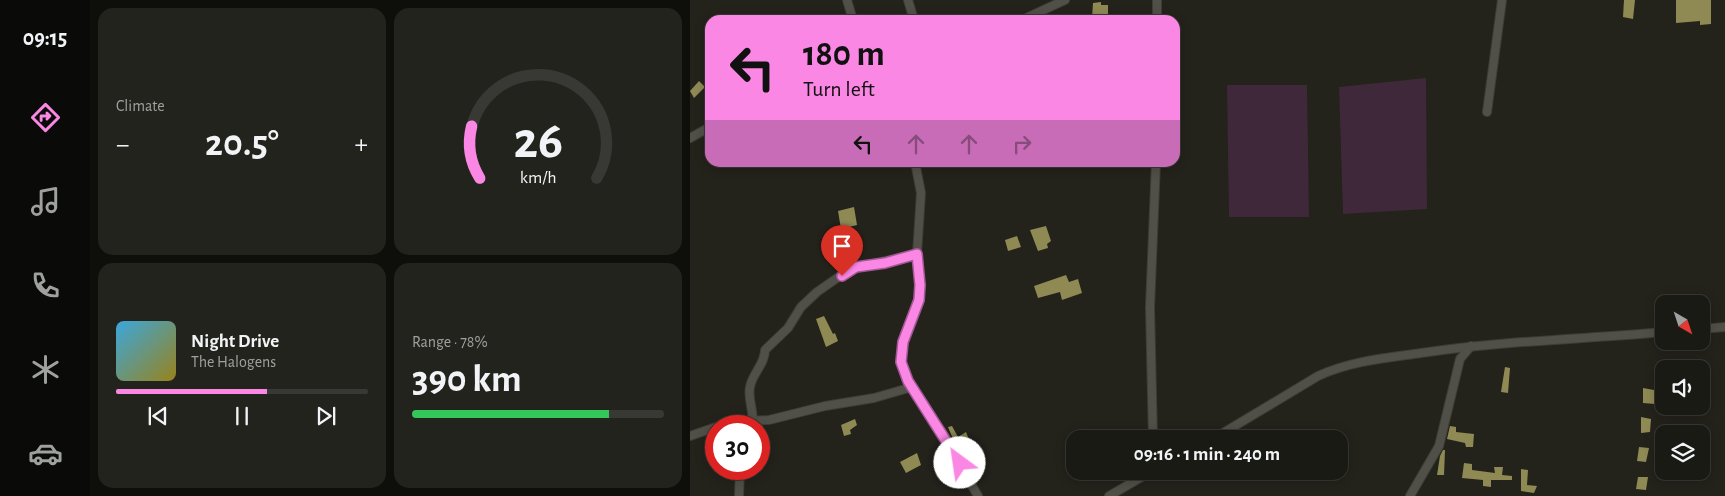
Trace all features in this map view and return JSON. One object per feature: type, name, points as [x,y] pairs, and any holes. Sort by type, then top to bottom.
[{"type":"street","points":[[847,0],[852,15]]},
{"type":"street","points":[[908,0],[912,15]]},
{"type":"street","points":[[1033,15],[1065,0]]},
{"type":"street","points":[[1157,0],[1157,15]]},
{"type":"street","points":[[1487,112],[1502,0]]},
{"type":"street","points":[[690,138],[705,130]]},
{"type":"street","points":[[916,167],[921,193],[917,254],[920,285],[919,300],[903,342],[901,362],[912,388],[924,404],[978,496]]},
{"type":"street","points":[[1153,430],[1150,307],[1156,167]]},
{"type":"street","points":[[752,415],[750,388],[765,356],[764,350],[788,328],[800,307],[817,292],[850,269],[917,254]]},
{"type":"street","points":[[1710,328],[1725,327]]},
{"type":"street","points":[[1229,430],[1335,369],[1361,362],[1471,346],[1655,333]]},
{"type":"street","points":[[1410,496],[1436,454],[1460,359],[1471,346]]},
{"type":"street","points":[[770,420],[912,388]]},
{"type":"street","points":[[690,436],[705,431]]},
{"type":"street","points":[[739,496],[740,480]]},
{"type":"street","points":[[1109,496],[1137,480]]},
{"type":"shaded area","points":[[1426,78],[1427,209],[1343,214],[1339,87]]},
{"type":"shaded area","points":[[1227,85],[1307,85],[1309,217],[1229,217]]},
{"type":"building","points":[[1624,0],[1635,0],[1633,19],[1623,17]]},
{"type":"building","points":[[1676,0],[1711,0],[1711,24],[1700,25],[1700,21],[1676,23]]},
{"type":"building","points":[[1101,2],[1101,5],[1108,5],[1108,15],[1092,15],[1093,3]]},
{"type":"building","points":[[699,81],[705,87],[694,98],[690,91]]},
{"type":"building","points":[[854,207],[857,225],[841,229],[838,211]]},
{"type":"building","points":[[1046,226],[1051,241],[1047,244],[1048,248],[1038,251],[1030,230]]},
{"type":"building","points":[[1017,236],[1021,247],[1008,251],[1005,240]]},
{"type":"building","points":[[1066,275],[1069,282],[1078,279],[1082,293],[1062,300],[1060,292],[1038,298],[1034,286]]},
{"type":"building","points":[[824,316],[838,341],[826,347],[816,319]]},
{"type":"building","points":[[1505,367],[1510,368],[1508,393],[1501,392]]},
{"type":"building","points":[[1643,388],[1654,390],[1655,404],[1643,403]]},
{"type":"building","points":[[1641,417],[1651,419],[1650,432],[1641,433]]},
{"type":"building","points":[[855,419],[857,425],[850,430],[851,434],[844,436],[841,425]]},
{"type":"building","points":[[952,426],[958,437],[966,432],[970,442],[957,448],[948,427]]},
{"type":"building","points":[[1450,426],[1456,427],[1456,432],[1474,434],[1473,447],[1466,447],[1465,443],[1447,439]]},
{"type":"building","points":[[1639,447],[1649,448],[1646,462],[1637,461]]},
{"type":"building","points":[[1443,450],[1445,450],[1444,475],[1437,475],[1440,456]]},
{"type":"building","points":[[917,453],[921,465],[906,473],[900,462]]},
{"type":"building","points":[[1464,463],[1472,464],[1472,470],[1495,473],[1494,467],[1503,467],[1502,475],[1512,476],[1512,480],[1491,480],[1491,487],[1483,486],[1483,480],[1462,478]]},
{"type":"building","points":[[1521,469],[1528,470],[1527,485],[1537,486],[1534,493],[1521,491]]},
{"type":"building","points":[[1638,477],[1648,477],[1646,490],[1636,489]]},
{"type":"route","points":[[842,276],[850,269],[856,267],[885,263],[917,254],[920,285],[919,300],[903,342],[901,362],[912,388],[960,463]]}]
